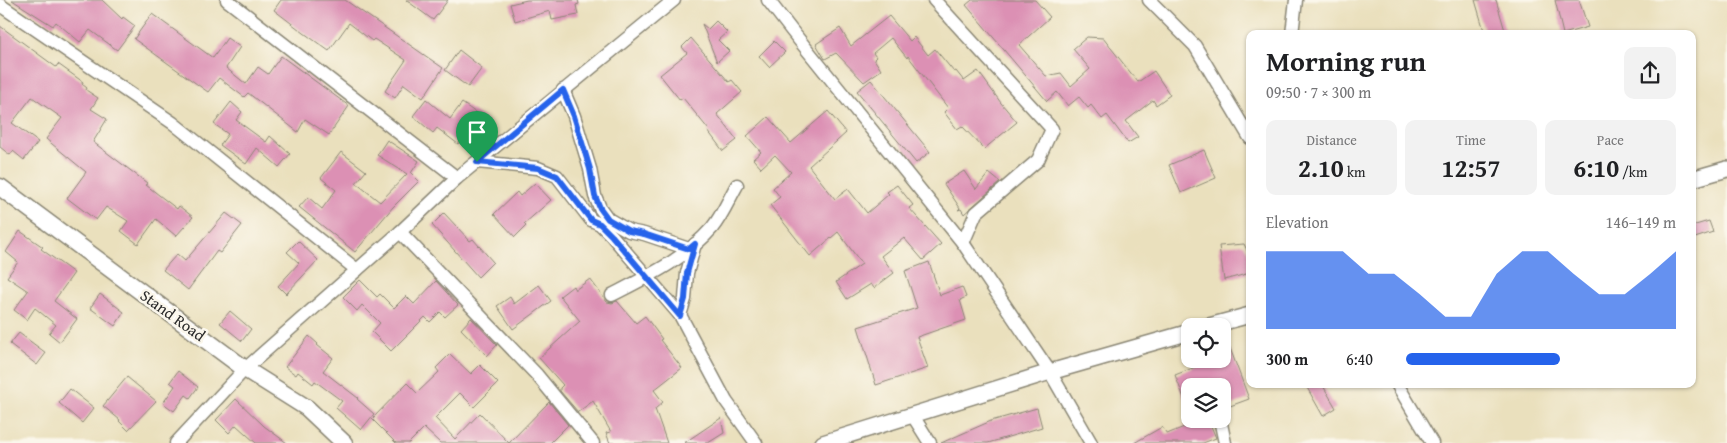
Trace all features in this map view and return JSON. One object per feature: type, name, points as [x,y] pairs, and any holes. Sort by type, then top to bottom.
[{"type":"main road","name":"Stand Road","points":[[0,188],[245,369],[307,408],[344,443]]},
{"type":"street","points":[[227,0],[457,178]]},
{"type":"street","points":[[180,441],[245,369],[400,232],[457,178],[674,0]]},
{"type":"street","points":[[768,0],[963,243],[1050,372],[1091,443]]},
{"type":"street","points":[[934,0],[1052,129],[1038,160],[976,213],[963,243]]},
{"type":"street","points":[[1149,0],[1195,46],[1246,131]]},
{"type":"street","points":[[1292,30],[1296,0]]},
{"type":"street","points":[[0,5],[173,123],[356,270]]},
{"type":"street","points":[[563,90],[574,116],[590,169],[595,196],[600,208],[608,219],[629,231],[692,247]]},
{"type":"street","points":[[477,162],[538,168],[557,176],[591,220],[600,224],[612,236],[648,276],[680,316],[726,401],[756,443]]},
{"type":"street","points":[[1696,178],[1727,169]]},
{"type":"street","points":[[612,295],[666,266],[692,247],[712,228],[737,185]]},
{"type":"street","points":[[400,232],[537,375],[593,443]]},
{"type":"street","points":[[680,316],[685,299],[692,247]]},
{"type":"street","points":[[1231,320],[1246,315]]},
{"type":"street","points":[[823,443],[1050,372],[1181,335]]},
{"type":"street","points":[[1399,388],[1432,443]]},
{"type":"street","points":[[913,416],[930,443]]},
{"type":"street","points":[[1222,428],[1225,443]]},
{"type":"building","points":[[12,0],[102,0],[122,19],[123,17],[135,26],[117,50],[90,30],[80,42],[56,22],[53,26]]},
{"type":"building","points":[[281,0],[345,0],[443,68],[423,98],[404,84],[395,98],[385,91],[406,60],[374,39],[372,41],[349,23],[329,51],[274,10]]},
{"type":"building","points":[[406,0],[448,0],[433,20]]},
{"type":"building","points":[[527,0],[578,0],[579,4],[576,5],[578,15],[552,20],[550,11],[515,21],[510,4]]},
{"type":"building","points":[[972,0],[1035,0],[1050,17],[1019,45],[1046,76],[1061,73],[1071,86],[1090,69],[1073,49],[1087,37],[1103,38],[1138,82],[1154,71],[1170,95],[1156,105],[1153,100],[1126,121],[1138,137],[1128,143],[1107,115],[1102,119],[1091,105],[1088,108],[1079,97],[1068,106],[1057,92],[1047,101],[966,5]]},
{"type":"building","points":[[1475,0],[1496,0],[1505,30],[1484,30]]},
{"type":"building","points":[[1555,0],[1579,0],[1588,27],[1577,30],[1562,30]]},
{"type":"building","points":[[152,14],[213,58],[227,38],[240,47],[226,68],[246,84],[258,67],[268,74],[281,56],[349,106],[329,135],[305,119],[298,132],[248,93],[244,97],[219,78],[208,92],[134,39]]},
{"type":"building","points":[[889,16],[910,41],[914,37],[928,55],[935,49],[964,81],[978,71],[1017,122],[984,149],[962,126],[957,129],[944,112],[948,108],[908,56],[907,58],[891,38],[873,53],[876,57],[874,59],[881,70],[864,82],[836,53],[825,59],[816,44],[840,28],[851,46]]},
{"type":"building","points":[[716,21],[727,32],[718,40],[729,51],[717,62],[702,24],[708,29]]},
{"type":"building","points":[[0,26],[56,67],[58,64],[83,82],[82,84],[87,88],[86,90],[98,98],[91,109],[107,119],[93,142],[147,183],[146,185],[177,209],[179,206],[193,217],[176,236],[156,219],[138,244],[121,231],[128,221],[106,207],[96,220],[67,198],[86,172],[46,139],[62,118],[32,97],[12,123],[38,142],[24,160],[13,151],[10,155],[0,147]]},
{"type":"building","points":[[691,38],[729,82],[732,80],[742,92],[717,114],[737,140],[723,151],[683,98],[680,100],[660,75],[687,53],[682,47]]},
{"type":"building","points":[[774,41],[785,52],[769,67],[759,56]]},
{"type":"building","points":[[459,50],[482,68],[468,87],[445,70]]},
{"type":"building","points":[[871,80],[930,152],[916,163],[857,91]]},
{"type":"building","points":[[426,99],[450,119],[462,103],[489,122],[471,147],[461,140],[458,144],[437,128],[433,133],[413,116]]},
{"type":"building","points":[[231,102],[242,112],[236,120],[266,142],[270,136],[290,154],[279,167],[257,148],[246,164],[220,145],[228,134],[214,124]]},
{"type":"building","points":[[828,111],[846,133],[809,166],[835,199],[848,189],[867,213],[889,194],[887,192],[897,185],[913,205],[909,208],[941,244],[923,260],[904,238],[881,256],[894,273],[874,288],[871,284],[847,299],[836,282],[862,264],[838,232],[810,256],[770,205],[780,197],[773,188],[791,172],[775,155],[761,168],[753,159],[761,152],[747,136],[768,117],[791,143]]},
{"type":"building","points":[[387,140],[419,161],[411,173],[419,181],[393,207],[355,252],[299,207],[308,197],[322,209],[336,190],[321,178],[341,152],[366,171],[356,183],[380,202],[407,174],[377,155]]},
{"type":"building","points":[[1204,150],[1216,178],[1181,193],[1169,165]]},
{"type":"building","points":[[964,171],[976,189],[989,173],[1000,182],[964,214],[961,209],[958,210],[960,208],[944,184]]},
{"type":"building","points":[[535,183],[551,200],[524,224],[526,226],[515,237],[494,214],[517,192],[520,196]]},
{"type":"building","points":[[226,213],[242,225],[220,253],[217,251],[188,290],[163,270],[177,254],[185,261]]},
{"type":"building","points":[[444,213],[470,241],[473,239],[493,262],[478,277],[432,225]]},
{"type":"building","points":[[1709,221],[1713,232],[1696,238],[1696,225]]},
{"type":"building","points":[[20,231],[74,273],[54,301],[77,319],[60,342],[49,333],[56,325],[35,308],[27,320],[14,310],[28,291],[7,277],[18,262],[6,252]]},
{"type":"building","points":[[298,241],[318,260],[286,294],[278,286],[299,263],[287,252]]},
{"type":"building","points":[[1244,244],[1246,248],[1246,274],[1224,280],[1219,246]]},
{"type":"building","points":[[929,262],[940,295],[962,287],[966,297],[960,300],[966,320],[917,337],[928,368],[876,385],[858,327],[917,308],[905,271]]},
{"type":"building","points":[[590,279],[607,302],[617,301],[636,323],[645,316],[662,339],[660,340],[682,368],[654,390],[663,402],[655,409],[667,443],[610,443],[606,433],[611,432],[593,401],[578,412],[560,391],[563,385],[539,358],[580,321],[560,296],[573,286],[575,290]]},
{"type":"building","points":[[360,280],[377,297],[380,294],[394,308],[406,296],[414,304],[436,281],[458,305],[445,317],[440,312],[430,322],[425,317],[391,351],[372,332],[380,323],[362,305],[357,311],[343,297]]},
{"type":"building","points":[[539,285],[551,301],[513,329],[497,306],[510,297],[514,304]]},
{"type":"building","points":[[100,294],[124,312],[115,326],[90,308]]},
{"type":"building","points":[[230,311],[251,329],[242,341],[220,323]]},
{"type":"building","points":[[471,318],[497,345],[487,356],[461,329]]},
{"type":"building","points":[[19,333],[46,353],[37,365],[10,344]]},
{"type":"building","points":[[309,336],[333,358],[323,371],[358,398],[374,414],[361,430],[336,408],[342,401],[315,381],[313,384],[298,372],[296,375],[285,367]]},
{"type":"building","points":[[1231,351],[1249,399],[1231,406],[1231,378],[1181,378],[1181,390],[1175,375],[1193,368],[1231,368]]},
{"type":"building","points":[[450,354],[471,374],[480,365],[498,383],[474,407],[460,393],[435,418],[455,439],[480,413],[509,443],[440,443],[424,428],[409,443],[396,443],[372,419],[407,383],[417,393],[439,372],[436,368]]},
{"type":"building","points":[[178,371],[198,387],[190,398],[186,395],[174,411],[163,403],[175,386],[170,382]]},
{"type":"building","points":[[127,377],[156,401],[128,430],[120,420],[103,406]]},
{"type":"building","points":[[1307,388],[1324,388],[1336,408],[1323,416]]},
{"type":"building","points":[[70,389],[94,408],[82,423],[59,403]]},
{"type":"building","points":[[236,399],[264,426],[287,443],[256,443],[236,425],[229,433],[216,420]]},
{"type":"building","points":[[549,402],[568,425],[550,443],[509,443]]},
{"type":"building","points":[[1037,408],[1042,427],[988,443],[941,443],[991,421]]},
{"type":"building","points":[[721,418],[724,433],[708,443],[684,443]]},
{"type":"building","points":[[1162,427],[1167,434],[1182,428],[1212,428],[1216,438],[1203,443],[1134,443]]},
{"type":"route","points":[[563,90],[574,116],[590,169],[595,196],[600,208],[608,219],[629,231],[689,249],[695,244],[687,273],[685,299],[680,316],[648,276],[612,236],[600,224],[591,220],[557,176],[538,168],[477,162],[563,90]]}]
